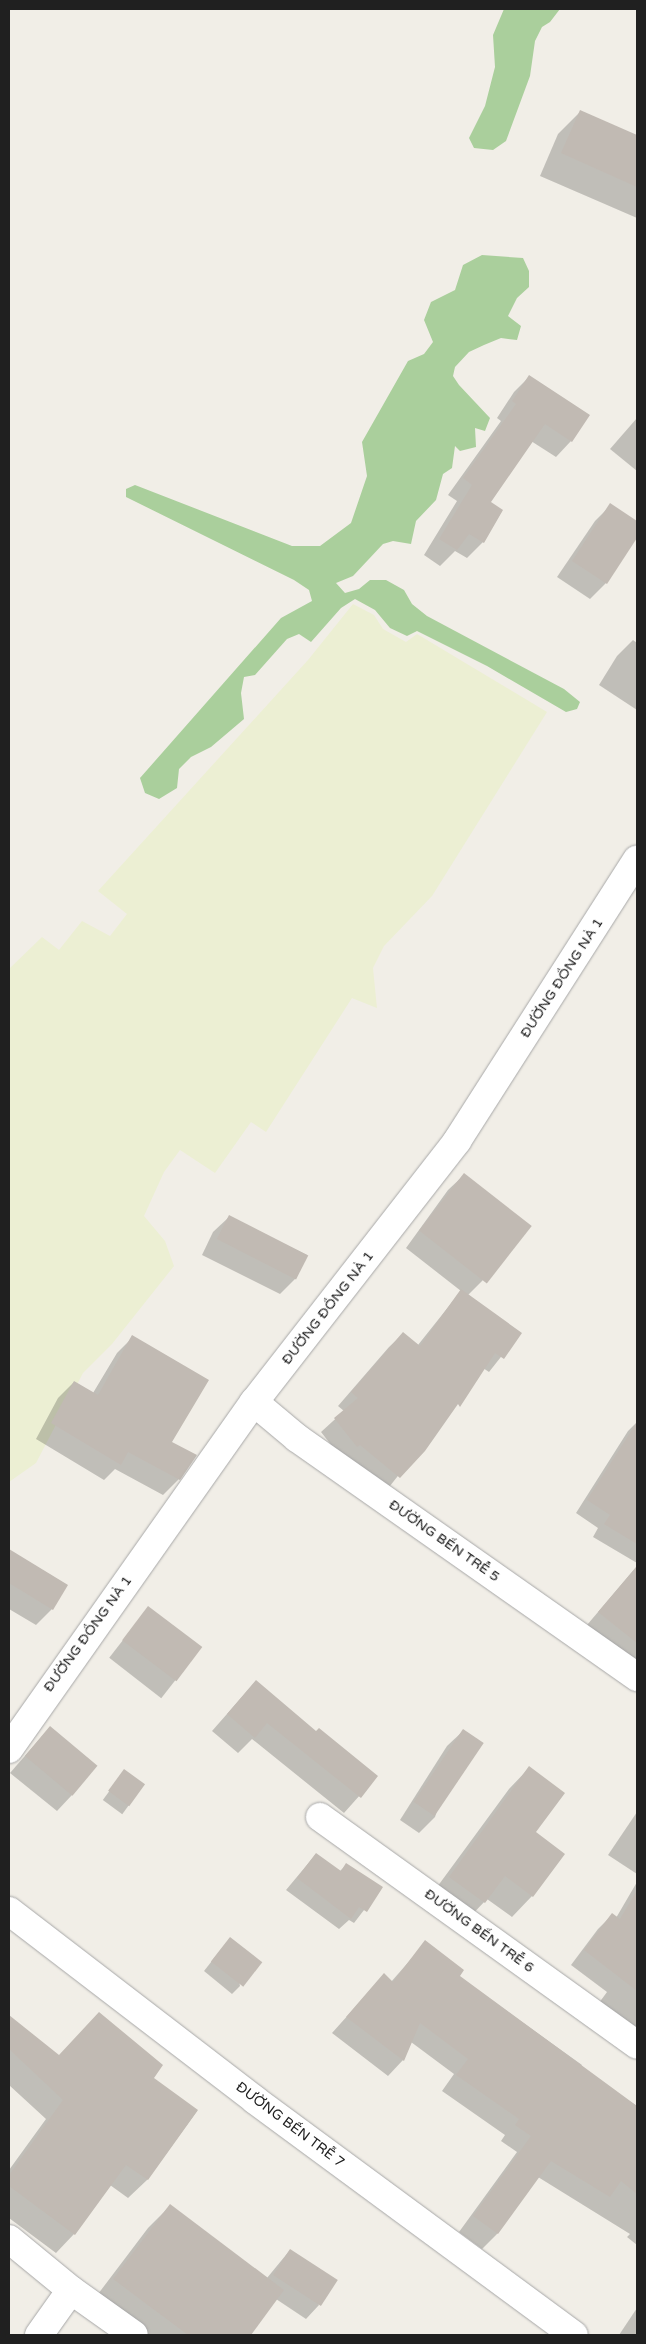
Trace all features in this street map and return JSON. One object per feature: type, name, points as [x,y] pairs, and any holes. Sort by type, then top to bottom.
[{"type":"street","name":"ĐƯỜNG ĐỒNG NÀ 1","points":[[9,1749],[254,1402],[457,1141],[637,860]]},
{"type":"street","name":"ĐƯỜNG BẾN TRỄ 5","points":[[254,1402],[297,1438],[637,1677]]},
{"type":"street","name":"ĐƯỜNG BẾN TRỄ 6","points":[[320,1817],[637,2045]]},
{"type":"street","name":"ĐƯỜNG BẾN TRỄ 7","points":[[9,1911],[255,2100],[574,2335]]},
{"type":"street","points":[[9,2239],[71,2290],[134,2335]]},
{"type":"street","points":[[39,2335],[71,2290]]},
{"type":"green space","points":[[504,9],[560,9],[550,22],[542,27],[535,41],[530,76],[506,141],[493,150],[474,148],[469,138],[485,106],[495,67],[493,35]]},
{"type":"green space","points":[[482,255],[523,258],[529,271],[529,287],[517,298],[508,316],[521,326],[517,340],[501,338],[484,345],[469,352],[455,367],[453,376],[459,385],[490,418],[485,431],[475,428],[476,447],[460,451],[455,446],[452,468],[443,474],[436,500],[416,521],[411,544],[393,541],[383,544],[353,576],[336,583],[345,593],[359,589],[370,580],[386,580],[404,590],[412,604],[427,616],[564,689],[580,702],[577,709],[566,712],[487,666],[417,631],[407,636],[390,628],[375,610],[355,599],[341,608],[311,642],[299,634],[287,639],[255,675],[244,677],[241,693],[244,719],[211,747],[191,757],[179,769],[177,788],[159,799],[145,793],[140,778],[281,618],[312,601],[309,590],[294,580],[126,497],[126,489],[135,485],[292,546],[320,546],[351,523],[367,476],[362,442],[408,361],[424,354],[433,342],[424,320],[431,302],[455,290],[463,265]]},
{"type":"green space","points":[[353,604],[374,615],[383,629],[406,642],[417,634],[547,712],[432,896],[384,946],[373,968],[377,1008],[352,998],[266,1132],[251,1122],[215,1173],[180,1150],[164,1172],[144,1216],[165,1241],[174,1266],[112,1344],[83,1373],[36,1463],[9,1482],[9,969],[42,937],[59,950],[82,921],[110,936],[127,914],[98,891],[308,660]]},
{"type":"building","points":[[580,110],[637,135],[637,187],[561,153]]},
{"type":"building","points":[[529,375],[590,415],[572,442],[545,424],[491,502],[503,510],[484,543],[469,534],[457,550],[439,539],[472,485],[463,478],[516,404],[512,401]]},
{"type":"building","points":[[610,503],[637,521],[637,538],[607,584],[572,561]]},
{"type":"building","points":[[464,1173],[532,1226],[487,1283],[419,1231]]},
{"type":"building","points":[[229,1215],[308,1255],[296,1279],[217,1239]]},
{"type":"building","points":[[461,1289],[522,1333],[504,1359],[495,1353],[460,1407],[458,1404],[425,1451],[400,1478],[360,1445],[357,1447],[334,1418],[358,1398],[351,1392],[403,1332],[420,1346]]},
{"type":"building","points":[[132,1335],[209,1380],[172,1442],[197,1455],[180,1480],[128,1452],[121,1465],[51,1423],[74,1381],[98,1395]]},
{"type":"building","points":[[637,1422],[637,1544],[604,1524],[610,1515],[587,1500]]},
{"type":"building","points":[[9,1549],[68,1585],[53,1610],[9,1583]]},
{"type":"building","points":[[637,1566],[637,1643],[598,1612]]},
{"type":"building","points":[[148,1606],[202,1647],[176,1681],[122,1640]]},
{"type":"building","points":[[256,1680],[316,1731],[319,1728],[378,1776],[361,1798],[267,1723],[255,1738],[227,1714]]},
{"type":"building","points":[[50,1726],[97,1766],[72,1796],[25,1756]]},
{"type":"building","points":[[463,1729],[484,1743],[435,1816],[414,1802]]},
{"type":"building","points":[[529,1766],[565,1793],[536,1832],[565,1854],[533,1897],[505,1876],[485,1903],[449,1877]]},
{"type":"building","points":[[124,1769],[145,1784],[129,1806],[108,1791]]},
{"type":"building","points":[[316,1853],[341,1871],[346,1863],[383,1887],[367,1912],[359,1907],[351,1919],[297,1878]]},
{"type":"building","points":[[637,1890],[637,1991],[584,1950],[612,1913],[620,1919]]},
{"type":"building","points":[[230,1937],[262,1962],[243,1987],[211,1961]]},
{"type":"building","points":[[425,1940],[464,1970],[460,1976],[637,2106],[637,2194],[621,2181],[610,2197],[551,2161],[498,2234],[473,2216],[531,2136],[515,2125],[519,2119],[456,2075],[468,2059],[420,2023],[404,2061],[346,2017],[384,1973],[393,1982]]},
{"type":"building","points":[[99,2012],[163,2065],[154,2078],[198,2110],[148,2180],[126,2165],[75,2235],[9,2186],[9,2175],[63,2100],[9,2049],[9,2015],[59,2055]]},
{"type":"building","points":[[170,2204],[284,2290],[251,2335],[188,2335],[113,2279]]},
{"type":"building","points":[[290,2249],[338,2280],[321,2306],[273,2275]]}]
